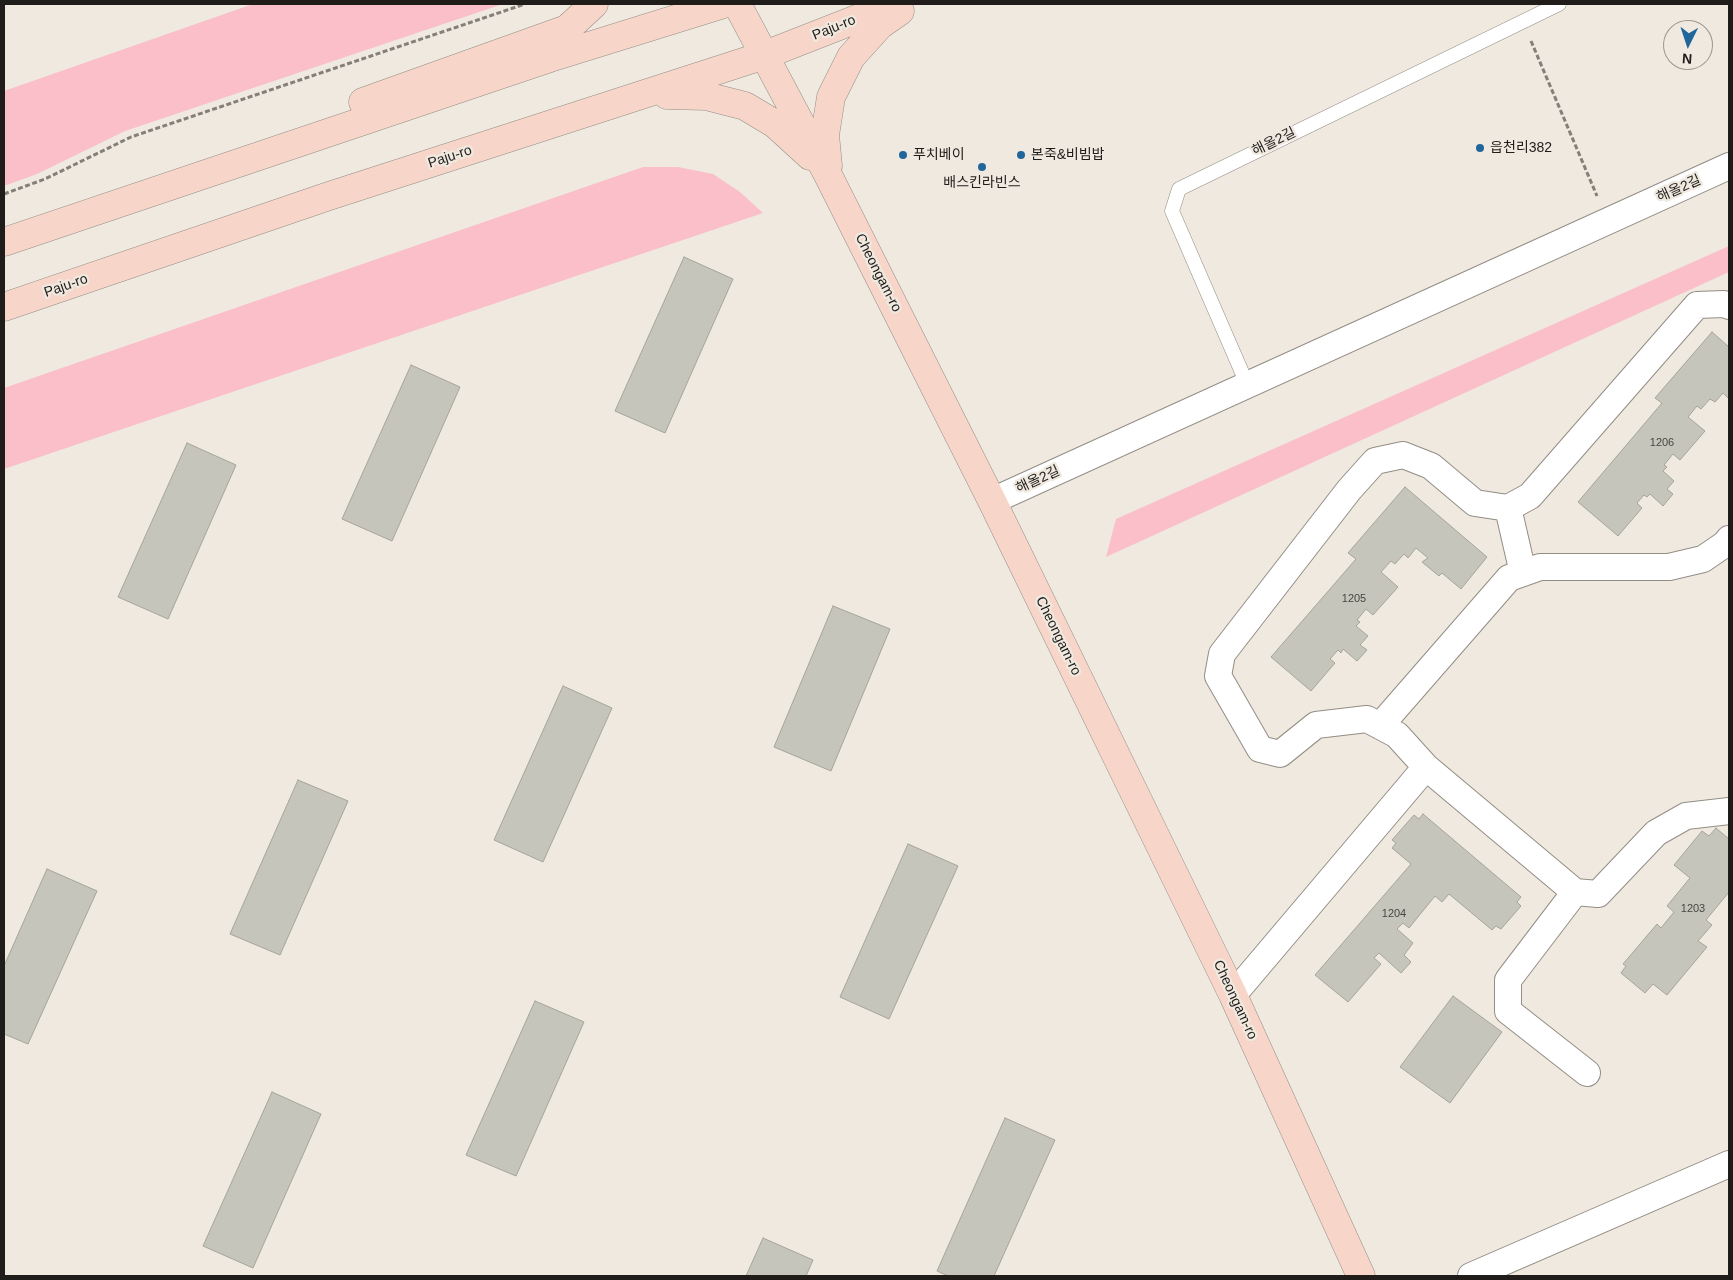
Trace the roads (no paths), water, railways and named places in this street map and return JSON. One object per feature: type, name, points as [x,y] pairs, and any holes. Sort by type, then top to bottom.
[{"type":"main road","points":[[144,195],[315,119],[567,29],[594,4]]},
{"type":"main road","points":[[4,242],[550,58],[724,4]]},
{"type":"main road","name":"Cheongam-ro","points":[[737,4],[828,175],[992,501],[1233,995],[1361,1276]]},
{"type":"main road","name":"Paju-ro","points":[[4,307],[329,196],[765,55],[895,4]]},
{"type":"main road","points":[[828,175],[825,135],[832,97],[852,57],[880,25],[910,4]]},
{"type":"main road","points":[[617,103],[667,94],[706,96],[745,106],[775,124],[801,146],[828,175]]},
{"type":"street","name":"해올2길","points":[[992,501],[1729,166]]},
{"type":"street","points":[[1729,306],[1724,304],[1698,305],[1530,496],[1508,508],[1475,503],[1431,466],[1403,455],[1376,461],[1349,490],[1222,654],[1218,676],[1260,749],[1280,754],[1316,725],[1367,719],[1397,735],[1426,767],[1575,892],[1598,894],[1656,833],[1686,816],[1729,812]]},
{"type":"street","points":[[1508,508],[1523,573]]},
{"type":"street","points":[[1380,726],[1509,578],[1540,568],[1669,567],[1703,559],[1725,544],[1729,539]]},
{"type":"street","points":[[1233,995],[1426,767]]},
{"type":"street","points":[[1575,892],[1508,980],[1508,1011],[1587,1073]]},
{"type":"street","points":[[1470,1276],[1729,1164]]},
{"type":"lane","name":"해올2길","points":[[1247,384],[1172,211],[1179,189],[1559,4]]},
{"type":"place","name":"읍천리382","points":[[1480,148]]},
{"type":"place","name":"푸치베이","points":[[903,155]]},
{"type":"place","name":"본죽&비빔밥","points":[[1021,155]]},
{"type":"place","name":"배스킨라빈스","points":[[982,167]]}]
